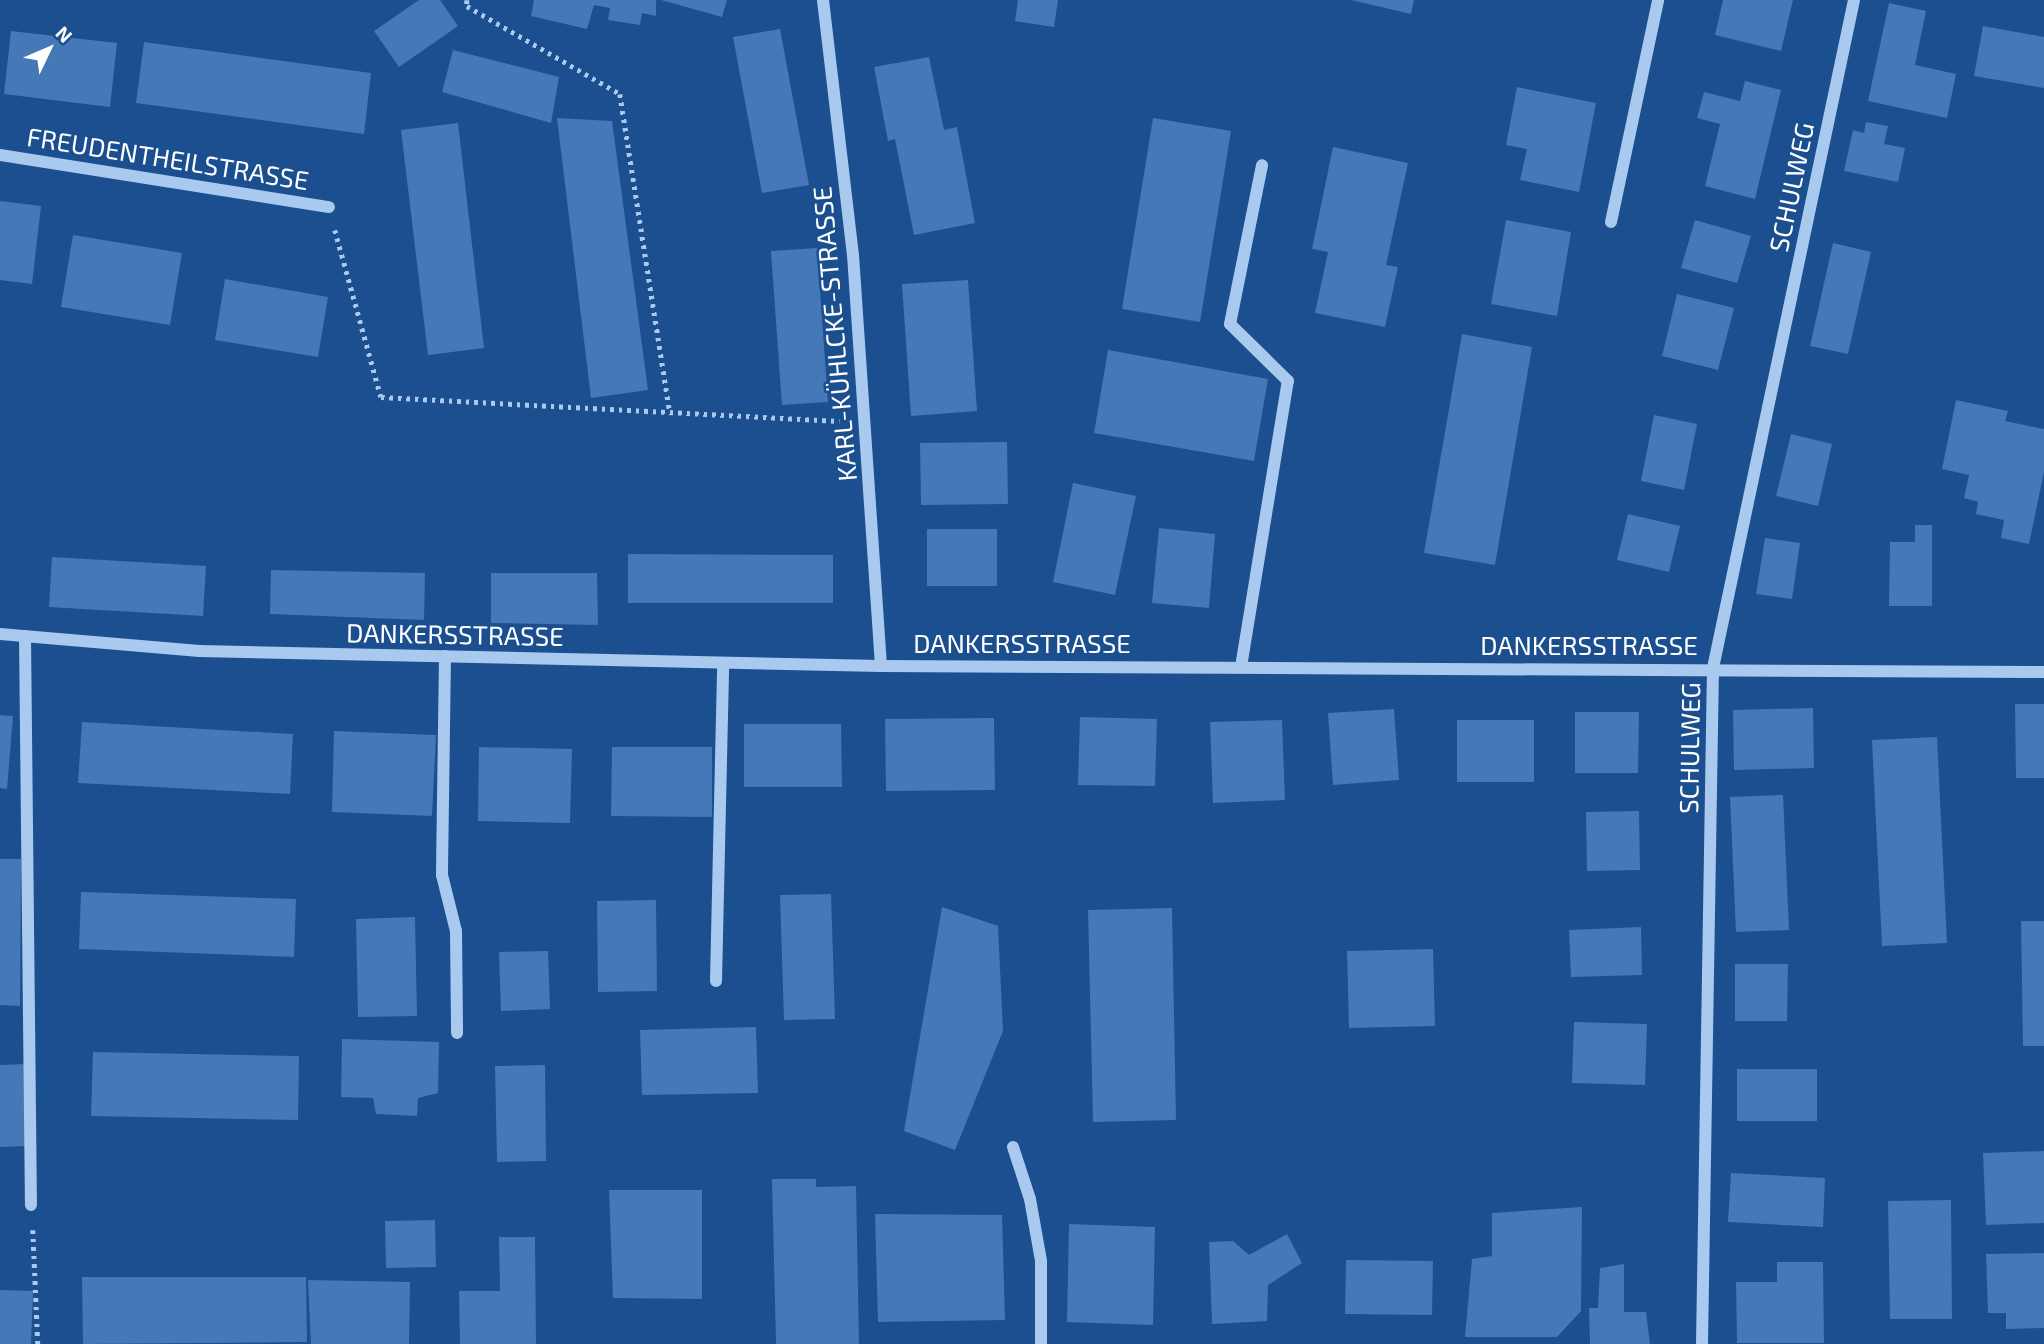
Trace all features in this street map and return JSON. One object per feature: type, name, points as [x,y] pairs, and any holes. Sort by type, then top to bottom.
[{"type":"street","name":"KARL-KÜHLCKE-STRASSE","points":[[823,0],[853,255],[881,666]]},
{"type":"street","points":[[1611,222],[1658,0]]},
{"type":"street","name":"SCHULWEG","points":[[1702,1344],[1713,668],[1854,0]]},
{"type":"street","name":"FREUDENTHEILSTRASSE","points":[[0,155],[329,207]]},
{"type":"street","points":[[1241,667],[1288,381],[1230,324],[1262,165]]},
{"type":"street","name":"DANKERSSTRASSE","points":[[0,634],[199,651],[881,666],[1713,668],[2044,672]]},
{"type":"street","points":[[25,636],[31,1205]]},
{"type":"street","points":[[445,656],[442,875],[456,932],[457,1033]]},
{"type":"street","points":[[716,981],[723,663]]},
{"type":"street","points":[[1013,1147],[1030,1199],[1041,1261],[1041,1344]]},
{"type":"path","points":[[467,0],[467,6],[620,94],[670,412]]},
{"type":"path","points":[[329,207],[381,397],[864,422]]},
{"type":"path","points":[[31,1205],[38,1344]]},
{"type":"building","points":[[419,0],[440,0],[458,26],[399,67],[374,31]]},
{"type":"building","points":[[534,0],[656,0],[656,16],[642,13],[640,25],[608,20],[610,8],[594,5],[587,29],[531,16]]},
{"type":"building","points":[[661,0],[727,0],[722,17]]},
{"type":"building","points":[[1018,0],[1058,0],[1054,27],[1015,21]]},
{"type":"building","points":[[1351,0],[1414,0],[1411,14]]},
{"type":"building","points":[[1723,0],[1793,0],[1781,51],[1715,35]]},
{"type":"building","points":[[1889,3],[1926,11],[1915,65],[1956,74],[1947,118],[1868,101]]},
{"type":"building","points":[[1983,26],[2044,37],[2044,88],[1974,76]]},
{"type":"building","points":[[780,29],[809,185],[762,193],[733,37]]},
{"type":"building","points":[[11,31],[117,43],[110,107],[4,94]]},
{"type":"building","points":[[144,42],[371,73],[364,134],[136,103]]},
{"type":"building","points":[[453,50],[559,77],[551,123],[442,92]]},
{"type":"building","points":[[929,57],[944,130],[957,127],[975,223],[914,235],[895,139],[888,141],[874,67]]},
{"type":"building","points":[[1745,81],[1781,90],[1755,199],[1705,186],[1720,124],[1697,118],[1704,92],[1740,101]]},
{"type":"building","points":[[1517,87],[1596,103],[1579,192],[1520,180],[1527,149],[1506,145]]},
{"type":"building","points":[[557,118],[612,121],[648,390],[591,398]]},
{"type":"building","points":[[1153,118],[1231,131],[1200,322],[1122,309]]},
{"type":"building","points":[[1866,122],[1888,126],[1884,144],[1905,148],[1898,182],[1844,171],[1853,130],[1864,133]]},
{"type":"building","points":[[458,123],[484,348],[428,355],[401,130]]},
{"type":"building","points":[[1333,147],[1408,163],[1386,265],[1398,267],[1385,327],[1315,313],[1328,252],[1312,249]]},
{"type":"building","points":[[0,201],[41,206],[32,284],[0,280]]},
{"type":"building","points":[[1506,220],[1571,232],[1557,316],[1491,304]]},
{"type":"building","points":[[1695,220],[1751,236],[1737,283],[1681,268]]},
{"type":"building","points":[[73,235],[182,253],[170,325],[61,307]]},
{"type":"building","points":[[1833,243],[1871,252],[1848,354],[1810,346]]},
{"type":"building","points":[[817,248],[828,402],[782,405],[771,251]]},
{"type":"building","points":[[225,279],[328,297],[318,357],[215,340]]},
{"type":"building","points":[[968,280],[977,411],[911,416],[902,284]]},
{"type":"building","points":[[1677,294],[1734,308],[1718,370],[1662,356]]},
{"type":"building","points":[[1462,334],[1532,347],[1495,565],[1424,553]]},
{"type":"building","points":[[1108,350],[1268,379],[1254,461],[1094,433]]},
{"type":"building","points":[[1956,400],[2008,411],[2005,421],[2044,429],[2044,472],[2029,544],[2001,538],[2004,520],[1976,514],[1978,502],[1964,498],[1969,475],[1942,469]]},
{"type":"building","points":[[1654,415],[1697,424],[1684,490],[1641,481]]},
{"type":"building","points":[[1791,434],[1832,444],[1818,506],[1776,496]]},
{"type":"building","points":[[1007,442],[1008,504],[921,505],[920,443]]},
{"type":"building","points":[[1073,483],[1136,496],[1115,595],[1053,582]]},
{"type":"building","points":[[1628,514],[1680,526],[1669,572],[1617,560]]},
{"type":"building","points":[[1915,525],[1932,525],[1932,606],[1889,606],[1890,542],[1915,542]]},
{"type":"building","points":[[1159,528],[1215,534],[1209,608],[1152,603]]},
{"type":"building","points":[[927,529],[997,529],[997,586],[927,586]]},
{"type":"building","points":[[1765,538],[1800,543],[1792,599],[1756,594]]},
{"type":"building","points":[[628,554],[833,555],[833,603],[628,603]]},
{"type":"building","points":[[52,557],[206,566],[203,616],[49,607]]},
{"type":"building","points":[[271,570],[425,573],[424,620],[270,614]]},
{"type":"building","points":[[491,573],[597,573],[598,625],[491,623]]},
{"type":"building","points":[[2015,704],[2044,704],[2044,778],[2016,778]]},
{"type":"building","points":[[1813,708],[1814,768],[1734,770],[1733,710]]},
{"type":"building","points":[[1394,709],[1399,780],[1333,785],[1328,713]]},
{"type":"building","points":[[1575,712],[1639,712],[1638,773],[1575,773]]},
{"type":"building","points":[[0,715],[13,716],[7,789],[0,788]]},
{"type":"building","points":[[1080,717],[1157,719],[1155,786],[1078,785]]},
{"type":"building","points":[[994,718],[995,790],[886,791],[885,719]]},
{"type":"building","points":[[1282,720],[1285,800],[1213,803],[1210,722]]},
{"type":"building","points":[[1457,720],[1534,720],[1534,782],[1457,782]]},
{"type":"building","points":[[82,722],[293,734],[290,794],[78,783]]},
{"type":"building","points":[[744,724],[841,724],[842,787],[744,787]]},
{"type":"building","points":[[334,731],[436,735],[432,816],[332,812]]},
{"type":"building","points":[[1937,737],[1947,943],[1882,946],[1872,740]]},
{"type":"building","points":[[479,747],[572,749],[570,823],[478,821]]},
{"type":"building","points":[[612,747],[712,747],[712,817],[611,816]]},
{"type":"building","points":[[1783,795],[1789,930],[1736,932],[1730,797]]},
{"type":"building","points":[[1639,811],[1640,870],[1587,871],[1586,812]]},
{"type":"building","points":[[0,859],[21,859],[20,1006],[0,1005]]},
{"type":"building","points":[[81,892],[296,899],[294,957],[79,949]]},
{"type":"building","points":[[831,894],[835,1019],[784,1020],[780,895]]},
{"type":"building","points":[[656,900],[657,991],[598,992],[597,901]]},
{"type":"building","points":[[942,907],[998,926],[1003,1031],[955,1150],[904,1131]]},
{"type":"building","points":[[1172,908],[1176,1120],[1093,1122],[1088,910]]},
{"type":"building","points":[[415,917],[417,1016],[358,1017],[356,919]]},
{"type":"building","points":[[2021,921],[2044,921],[2044,1046],[2023,1046]]},
{"type":"building","points":[[1641,927],[1642,975],[1571,977],[1569,930]]},
{"type":"building","points":[[1433,949],[1435,1026],[1349,1028],[1347,951]]},
{"type":"building","points":[[548,951],[550,1009],[501,1011],[499,952]]},
{"type":"building","points":[[1735,964],[1788,964],[1787,1021],[1735,1021]]},
{"type":"building","points":[[1574,1022],[1647,1024],[1645,1085],[1572,1083]]},
{"type":"building","points":[[756,1027],[758,1093],[642,1095],[640,1030]]},
{"type":"building","points":[[342,1039],[439,1042],[438,1093],[418,1098],[417,1116],[376,1114],[373,1098],[341,1097]]},
{"type":"building","points":[[93,1052],[299,1056],[298,1120],[91,1116]]},
{"type":"building","points":[[25,1064],[27,1146],[0,1147],[0,1065]]},
{"type":"building","points":[[545,1065],[546,1161],[497,1162],[495,1066]]},
{"type":"building","points":[[1737,1069],[1817,1069],[1817,1121],[1737,1121]]},
{"type":"building","points":[[2044,1151],[2044,1223],[1986,1225],[1983,1153]]},
{"type":"building","points":[[1731,1173],[1825,1178],[1823,1227],[1728,1222]]},
{"type":"building","points":[[772,1179],[816,1179],[816,1187],[856,1186],[859,1344],[776,1344]]},
{"type":"building","points":[[609,1190],[702,1190],[702,1299],[613,1298]]},
{"type":"building","points":[[1951,1200],[1952,1319],[1890,1319],[1888,1201]]},
{"type":"building","points":[[1582,1207],[1581,1311],[1557,1337],[1465,1337],[1472,1259],[1492,1256],[1492,1213]]},
{"type":"building","points":[[875,1214],[1002,1215],[1005,1320],[878,1322]]},
{"type":"building","points":[[435,1220],[436,1267],[386,1268],[385,1221]]},
{"type":"building","points":[[1069,1224],[1155,1227],[1153,1325],[1067,1322]]},
{"type":"building","points":[[1287,1234],[1302,1263],[1268,1285],[1267,1321],[1212,1324],[1209,1242],[1233,1241],[1249,1255]]},
{"type":"building","points":[[499,1237],[535,1237],[536,1344],[460,1344],[459,1291],[500,1291]]},
{"type":"building","points":[[2044,1253],[2044,1328],[2006,1329],[2006,1313],[1988,1313],[1986,1254]]},
{"type":"building","points":[[1346,1260],[1433,1261],[1432,1315],[1345,1314]]},
{"type":"building","points":[[1777,1262],[1823,1262],[1824,1343],[1737,1343],[1736,1282],[1777,1282]]},
{"type":"building","points":[[1624,1264],[1624,1312],[1646,1312],[1650,1344],[1590,1344],[1589,1308],[1598,1308],[1600,1268]]},
{"type":"building","points":[[82,1277],[306,1277],[307,1342],[83,1344]]},
{"type":"building","points":[[308,1280],[410,1282],[409,1344],[311,1344]]},
{"type":"building","points":[[0,1290],[33,1291],[31,1344],[0,1344]]}]
